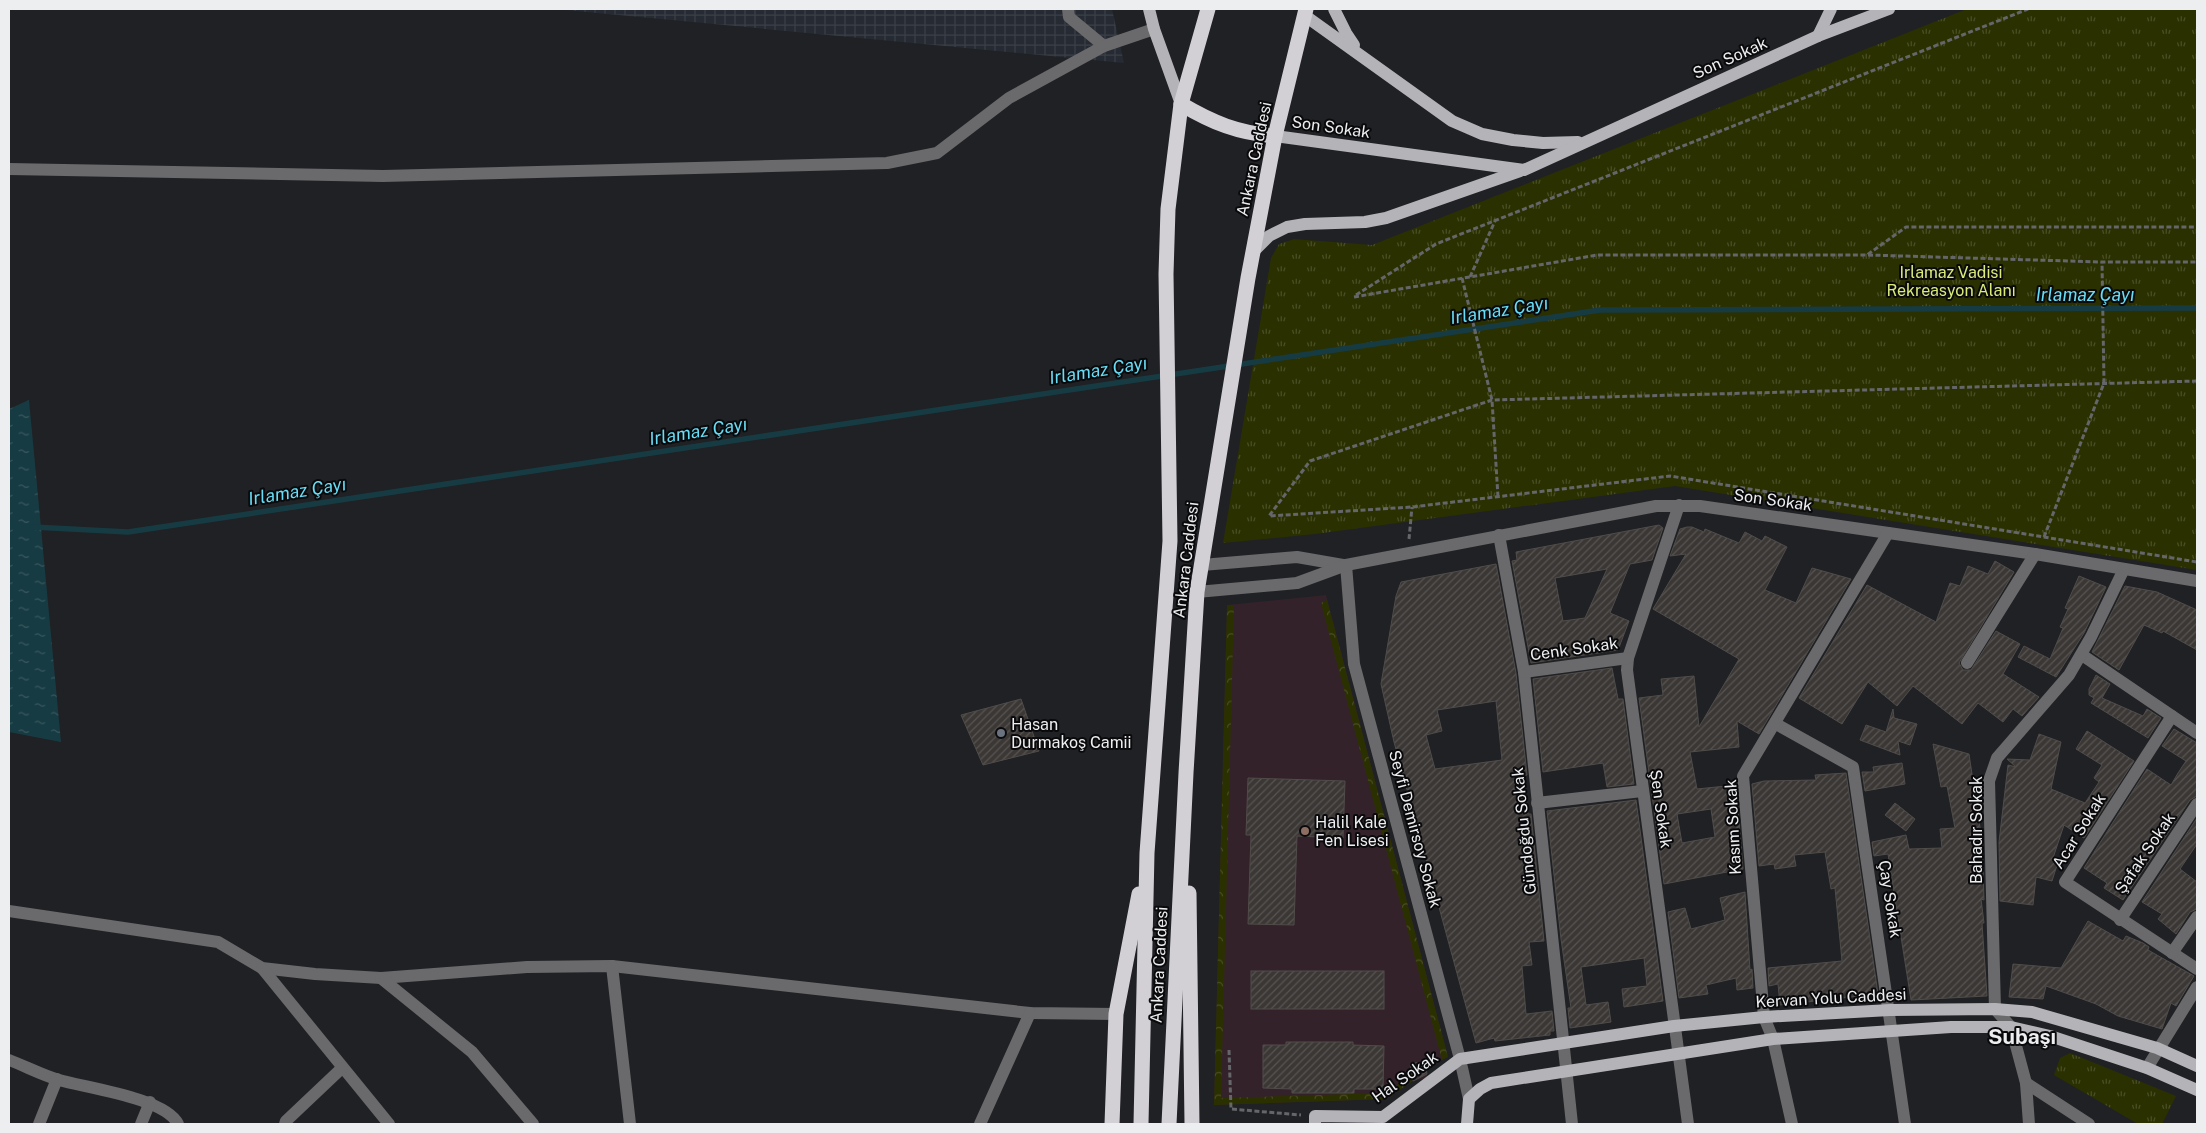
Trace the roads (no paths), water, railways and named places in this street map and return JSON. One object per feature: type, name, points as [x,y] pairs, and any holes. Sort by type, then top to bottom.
[{"type":"highway","name":"Ankara Caddesi","points":[[1141,1124],[1147,853],[1170,541],[1166,274],[1168,209],[1181,104],[1208,9]]},
{"type":"highway","name":"Ankara Caddesi","points":[[1169,1124],[1186,773],[1198,592],[1204,544],[1248,278],[1275,136],[1303,11]]},
{"type":"highway","points":[[1181,104],[1207,120],[1250,134],[1275,136]]},
{"type":"highway","points":[[1186,773],[1191,952],[1192,1124]]},
{"type":"highway","points":[[1112,1124],[1116,1014],[1147,853]]},
{"type":"main road","points":[[1149,9],[1154,29],[1181,104]]},
{"type":"main road","name":"Son Sokak","points":[[1334,9],[1346,33],[1360,53]]},
{"type":"main road","points":[[1818,36],[1831,9]]},
{"type":"main road","name":"Son Sokak","points":[[1275,136],[1524,170],[1818,36],[1889,9]]},
{"type":"main road","name":"Son Sokak","points":[[1303,11],[1406,89],[1452,121],[1482,134],[1513,140],[1543,143],[1586,141]]},
{"type":"main road","points":[[1253,252],[1269,236],[1287,227],[1305,224],[1365,222],[1386,218],[1524,170]]},
{"type":"main road","name":"Kervan Yolu Caddesi","points":[[1460,1059],[1674,1026],[1764,1017],[1890,1010],[1995,1009],[2032,1012],[2157,1048],[2197,1066]]},
{"type":"main road","points":[[1468,1122],[1469,1099],[1480,1089],[1491,1083],[1773,1039],[1951,1027],[2011,1028],[2050,1036],[2147,1068],[2197,1090]]},
{"type":"main road","name":"Hal Sokak","points":[[1315,1120],[1383,1117],[1460,1059]]},
{"type":"street","points":[[1068,9],[1069,17],[1104,46]]},
{"type":"street","points":[[9,169],[383,176],[887,163],[937,153],[1009,98],[1104,46],[1154,29]]},
{"type":"street","name":"Son Sokak","points":[[1346,565],[1656,506],[1679,505],[1700,506],[2035,554],[2197,581]]},
{"type":"street","name":"Şen Sokak","points":[[1679,505],[1628,658],[1627,682],[1688,1124]]},
{"type":"street","name":"Kasım Sokak","points":[[1792,1124],[1773,1039],[1764,1017],[1743,776],[1776,724],[1888,533]]},
{"type":"street","name":"Gündoğdu Sokak","points":[[1499,535],[1524,672],[1572,1124]]},
{"type":"street","points":[[1967,664],[2035,554]]},
{"type":"street","points":[[1202,565],[1297,557],[1346,565]]},
{"type":"street","points":[[1198,592],[1297,583],[1346,565]]},
{"type":"street","name":"Seyfi Demirsoy Sokak","points":[[1346,565],[1354,664],[1460,1059],[1469,1099]]},
{"type":"street","name":"Bahadır Sokak","points":[[1995,1009],[1989,781],[1992,769],[1996,758],[2056,692],[2082,655],[2124,569]]},
{"type":"street","points":[[2082,655],[2197,733]]},
{"type":"street","name":"Cenk Sokak","points":[[1524,672],[1628,658]]},
{"type":"street","name":"Acar Sokak","points":[[2172,716],[2065,882],[2197,969]]},
{"type":"street","name":"Çay Sokak","points":[[1776,724],[1853,767],[1890,1010],[1905,1124]]},
{"type":"street","points":[[1537,804],[1642,791]]},
{"type":"street","name":"Şafak Sokak","points":[[2120,920],[2197,804]]},
{"type":"street","points":[[9,911],[218,942],[262,968],[389,1124]]},
{"type":"street","points":[[2172,953],[2197,917]]},
{"type":"street","points":[[262,968],[381,978],[527,967],[612,966],[1030,1013],[1116,1014]]},
{"type":"street","points":[[612,966],[630,1124]]},
{"type":"street","points":[[381,978],[472,1052],[532,1124]]},
{"type":"street","points":[[2147,1068],[2157,1048],[2197,987]]},
{"type":"street","points":[[1995,1009],[2011,1028],[2026,1083],[2029,1124]]},
{"type":"street","points":[[980,1124],[1030,1013]]},
{"type":"street","points":[[9,1060],[57,1079],[150,1102],[174,1117],[178,1124]]},
{"type":"street","points":[[285,1124],[342,1068]]},
{"type":"street","points":[[39,1124],[57,1079]]},
{"type":"street","points":[[2026,1083],[2089,1124]]},
{"type":"street","points":[[141,1124],[150,1102]]},
{"type":"water","points":[[29,400],[61,742],[9,732],[9,409]]},
{"type":"waterway","name":"Irlamaz Çayı","points":[[33,527],[128,532],[1600,310],[2197,308]]},
{"type":"place","name":"Hasan Durmakoş Camii","points":[[1001,733]]},
{"type":"place","name":"Halil Kale Fen Lisesi","points":[[1305,831]]},
{"type":"district","name":"Subaşı","points":[[2022,1036]]},
{"type":"park label","name":"Irlamaz Vadisi Rekreasyon Alanı","points":[[1951,281]]}]
